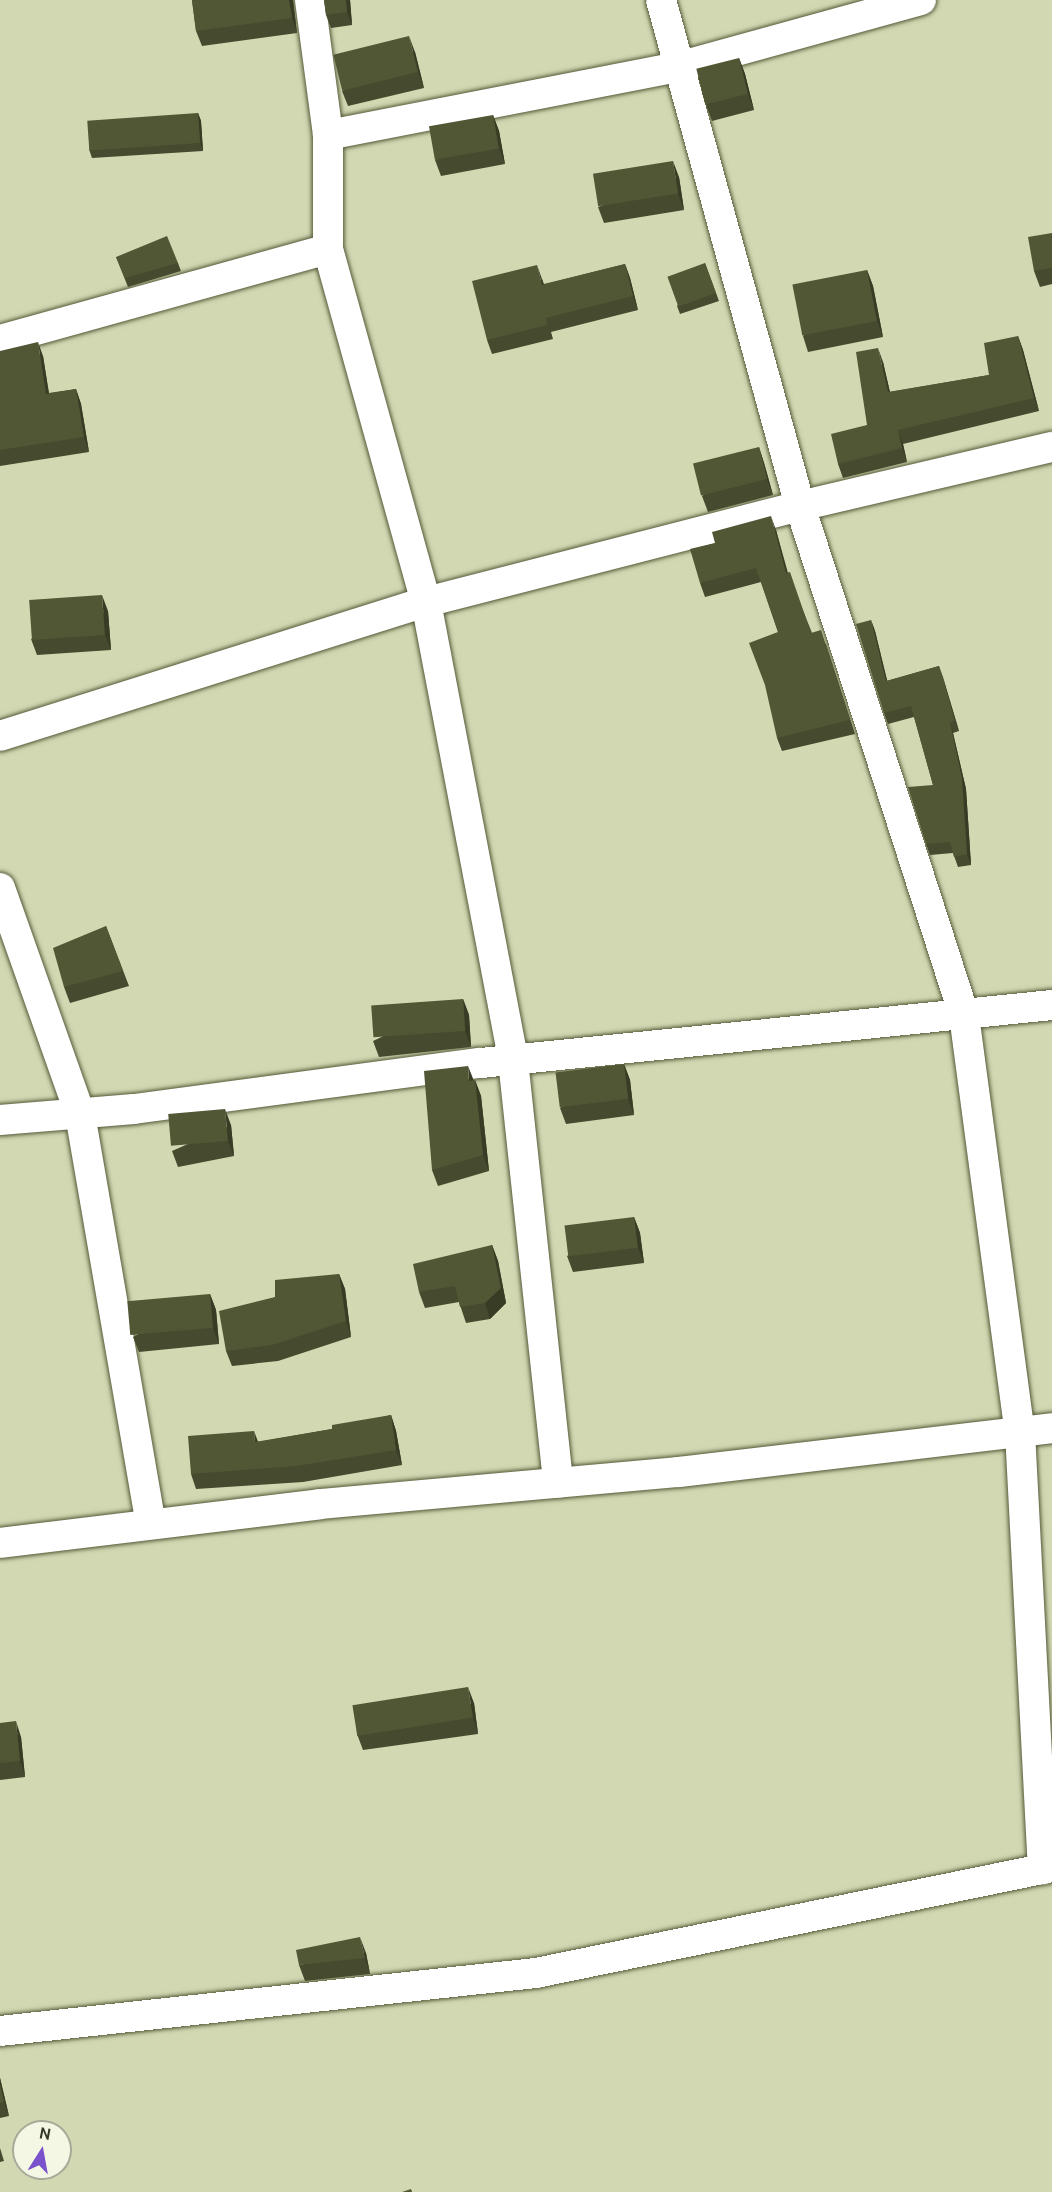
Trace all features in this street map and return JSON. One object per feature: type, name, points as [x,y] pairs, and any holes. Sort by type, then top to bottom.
[{"type":"street","points":[[310,0],[328,135],[328,249],[426,602],[513,1060],[558,1483]]},
{"type":"street","points":[[0,2031],[536,1973],[1048,1868],[1020,1432],[964,1015],[800,506],[661,0]]},
{"type":"street","points":[[328,135],[678,67],[921,0]]},
{"type":"street","points":[[0,340],[328,249]]},
{"type":"street","points":[[0,736],[426,602],[800,506],[1052,447]]},
{"type":"street","points":[[0,888],[80,1114],[151,1524]]},
{"type":"street","points":[[0,1120],[80,1114],[513,1060],[1052,1005]]},
{"type":"street","points":[[0,1543],[320,1504],[679,1472],[1052,1428]]},
{"type":"building","points":[[192,0],[289,0],[292,18],[196,31]]},
{"type":"building","points":[[324,0],[346,0],[347,12],[326,15]]},
{"type":"building","points":[[409,36],[418,72],[342,91],[333,55]]},
{"type":"building","points":[[739,58],[748,94],[705,105],[696,69]]},
{"type":"building","points":[[198,113],[200,143],[89,151],[87,121]]},
{"type":"building","points":[[493,115],[499,148],[435,160],[429,126]]},
{"type":"building","points":[[673,161],[678,194],[598,206],[593,174]]},
{"type":"building","points":[[1052,233],[1052,268],[1034,271],[1028,237]]},
{"type":"building","points":[[167,236],[178,263],[125,278],[116,257]]},
{"type":"building","points":[[705,263],[716,293],[678,307],[667,277]]},
{"type":"building","points":[[625,264],[633,296],[546,318],[547,325],[487,340],[472,281],[537,265],[542,285]]},
{"type":"building","points":[[867,270],[877,321],[802,336],[792,285]]},
{"type":"building","points":[[1018,336],[1034,398],[898,430],[902,448],[838,464],[831,434],[867,425],[856,352],[878,348],[888,392],[989,375],[984,343]]},
{"type":"building","points":[[38,342],[46,394],[76,389],[84,437],[0,450],[0,351]]},
{"type":"building","points":[[759,447],[767,479],[701,495],[693,463]]},
{"type":"building","points":[[771,516],[786,573],[790,572],[811,633],[821,630],[850,720],[777,738],[765,685],[749,643],[778,632],[756,568],[700,583],[690,549],[715,543],[712,532]]},
{"type":"building","points":[[102,595],[105,635],[32,640],[29,600]]},
{"type":"building","points":[[871,620],[886,681],[939,666],[955,721],[950,722],[962,778],[967,854],[954,857],[950,842],[926,844],[908,787],[933,785],[911,706],[884,713],[856,624]]},
{"type":"building","points":[[106,926],[123,971],[64,987],[53,948]]},
{"type":"building","points":[[463,999],[465,1031],[373,1037],[371,1005]]},
{"type":"building","points":[[624,1064],[628,1099],[560,1107],[556,1072]]},
{"type":"building","points":[[468,1066],[469,1081],[475,1080],[483,1155],[432,1170],[424,1071]]},
{"type":"building","points":[[225,1109],[228,1141],[171,1146],[168,1114]]},
{"type":"building","points":[[634,1217],[638,1248],[568,1256],[565,1226]]},
{"type":"building","points":[[492,1245],[501,1288],[485,1303],[460,1307],[455,1286],[419,1292],[413,1264]]},
{"type":"building","points":[[339,1274],[346,1321],[272,1345],[226,1351],[219,1311],[275,1297],[275,1280]]},
{"type":"building","points":[[210,1294],[213,1328],[130,1335],[127,1301]]},
{"type":"building","points":[[391,1415],[396,1450],[297,1466],[191,1474],[188,1436],[254,1431],[255,1442],[332,1429],[332,1425]]},
{"type":"building","points":[[468,1687],[473,1718],[357,1736],[352,1705]]},
{"type":"building","points":[[16,1721],[20,1761],[0,1763],[0,1723]]},
{"type":"building","points":[[360,1937],[365,1958],[299,1965],[296,1950]]},
{"type":"building","points":[[0,2084],[4,2102],[0,2103]]}]
